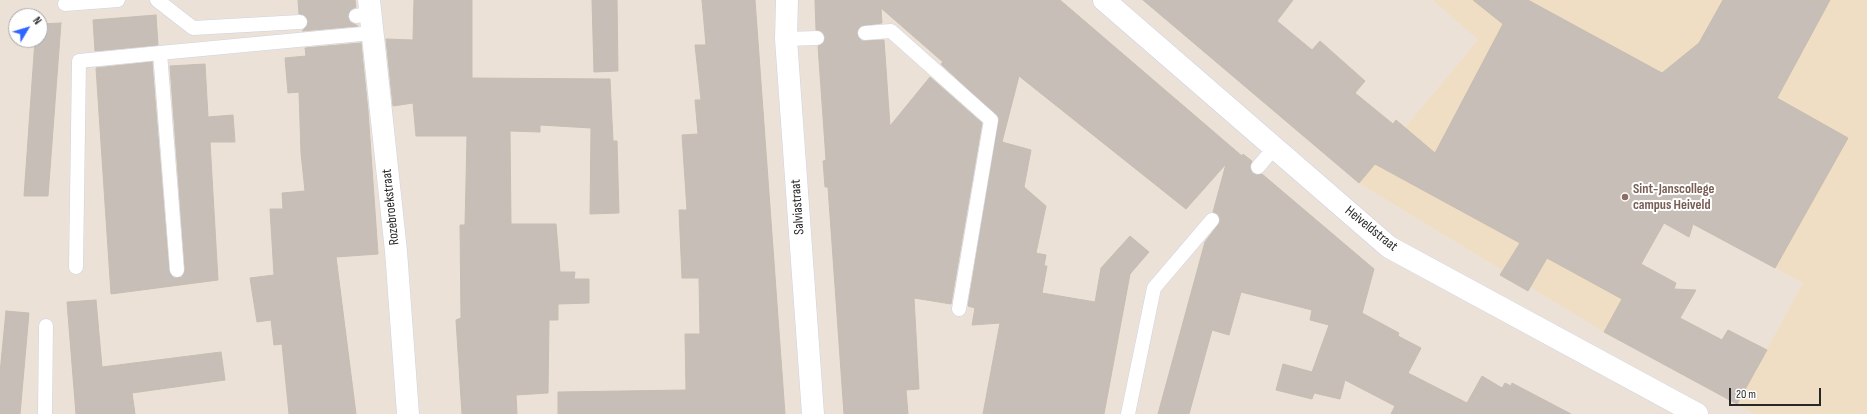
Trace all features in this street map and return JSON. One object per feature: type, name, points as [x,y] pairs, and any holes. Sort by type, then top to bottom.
[{"type":"street","name":"Salviastraat","points":[[787,0],[786,39],[813,414]]},
{"type":"street","name":"Heiveldstraat","points":[[1104,0],[1389,247],[1697,414]]},
{"type":"street","name":"Rozebroekstraat","points":[[367,16],[396,251],[408,414]]},
{"type":"lane","points":[[64,4],[118,0]]},
{"type":"lane","points":[[157,0],[193,28],[300,22]]},
{"type":"lane","points":[[76,267],[79,61],[160,53],[367,16]]},
{"type":"lane","points":[[865,34],[891,31],[992,120],[959,309]]},
{"type":"lane","points":[[786,39],[817,38]]},
{"type":"lane","points":[[160,53],[177,270]]},
{"type":"lane","points":[[1258,167],[1275,147]]},
{"type":"lane","points":[[1128,414],[1154,288],[1212,220]]},
{"type":"lane","points":[[45,414],[46,326]]},
{"type":"shaded area","name":"Sint-Janscollege campus Heiveld","points":[[1433,0],[1867,0],[1867,414],[1755,414],[1737,404],[1803,283],[1670,211],[1604,332],[1359,183],[1478,40]]},
{"type":"building","points":[[298,0],[355,0],[356,7],[350,10],[348,17],[350,22],[358,26],[302,31],[307,26],[308,21],[304,15],[299,14]]},
{"type":"building","points":[[414,0],[472,0],[472,78],[610,79],[613,141],[617,141],[619,213],[590,214],[591,128],[540,125],[540,132],[510,131],[511,224],[556,224],[560,272],[575,272],[574,279],[589,279],[589,303],[558,304],[558,320],[549,320],[548,393],[516,395],[517,414],[462,414],[456,320],[461,318],[460,225],[465,225],[467,136],[416,136],[413,103],[393,106],[386,39],[413,40]]},
{"type":"building","points":[[592,0],[617,0],[618,71],[594,72]]},
{"type":"building","points":[[702,0],[755,0],[785,414],[558,414],[558,392],[686,390],[685,334],[700,334],[699,278],[682,278],[679,210],[687,210],[682,135],[698,134],[695,100],[701,100],[695,45],[706,45]]},
{"type":"building","points":[[815,0],[1060,0],[1242,156],[1243,154],[1252,161],[1250,166],[1252,173],[1257,175],[1262,174],[1374,269],[1362,313],[1399,333],[1398,336],[1421,348],[1408,373],[1467,403],[1482,376],[1502,388],[1505,383],[1511,386],[1512,383],[1571,414],[1391,414],[1395,406],[1345,380],[1340,399],[1314,393],[1312,399],[1276,390],[1283,364],[1312,372],[1329,325],[1310,320],[1312,310],[1241,292],[1229,335],[1212,330],[1189,414],[1158,414],[1205,242],[1220,222],[1218,214],[1213,212],[1226,164],[1186,209],[1019,76],[1002,142],[1031,150],[1024,187],[1046,206],[1036,253],[1046,255],[1044,266],[1047,266],[1042,293],[1095,302],[1101,268],[1130,236],[1149,252],[1130,274],[1104,414],[983,414],[1000,323],[972,325],[975,308],[968,306],[999,118],[941,64],[943,62],[881,8],[882,23],[861,26],[857,33],[858,37],[862,41],[884,40],[890,126],[930,77],[982,123],[951,304],[914,298],[919,389],[906,390],[908,414],[844,414],[828,187],[825,187],[823,161],[826,160],[818,46],[824,42],[825,37],[821,31],[816,30]]},
{"type":"building","name":"Sint-Janscollege campus Heiveld","points":[[1143,0],[1293,0],[1277,21],[1312,50],[1320,41],[1365,81],[1355,93],[1393,124],[1396,120],[1435,153],[1503,24],[1473,0],[1528,0],[1662,73],[1699,43],[1723,0],[1830,0],[1777,98],[1848,138],[1775,268],[1693,224],[1689,237],[1664,223],[1641,264],[1676,283],[1674,289],[1696,290],[1680,318],[1722,340],[1728,330],[1767,350],[1737,404],[1604,332],[1622,299],[1547,258],[1528,291],[1500,275],[1520,243],[1375,164],[1359,183]]},
{"type":"building","points":[[156,15],[158,45],[95,51],[93,20]]},
{"type":"building","points":[[61,23],[48,196],[24,196],[34,48],[48,48],[48,24]]},
{"type":"building","points":[[361,43],[368,111],[378,254],[336,257],[356,414],[289,414],[282,344],[274,345],[271,320],[257,322],[250,278],[274,275],[270,209],[283,209],[282,193],[305,191],[301,153],[299,92],[288,93],[285,58],[306,56],[305,48]]},
{"type":"building","points":[[152,62],[169,271],[174,278],[182,277],[185,269],[170,66],[205,64],[208,117],[233,115],[235,142],[210,142],[218,280],[111,294],[96,68]]},
{"type":"building","points":[[96,300],[102,367],[221,352],[225,380],[132,393],[135,414],[76,414],[67,302]]},
{"type":"building","points":[[6,311],[29,313],[20,414],[0,414],[0,373]]},
{"type":"place","name":"Sint-Janscollege campus Heiveld","points":[[1625,197]]}]
